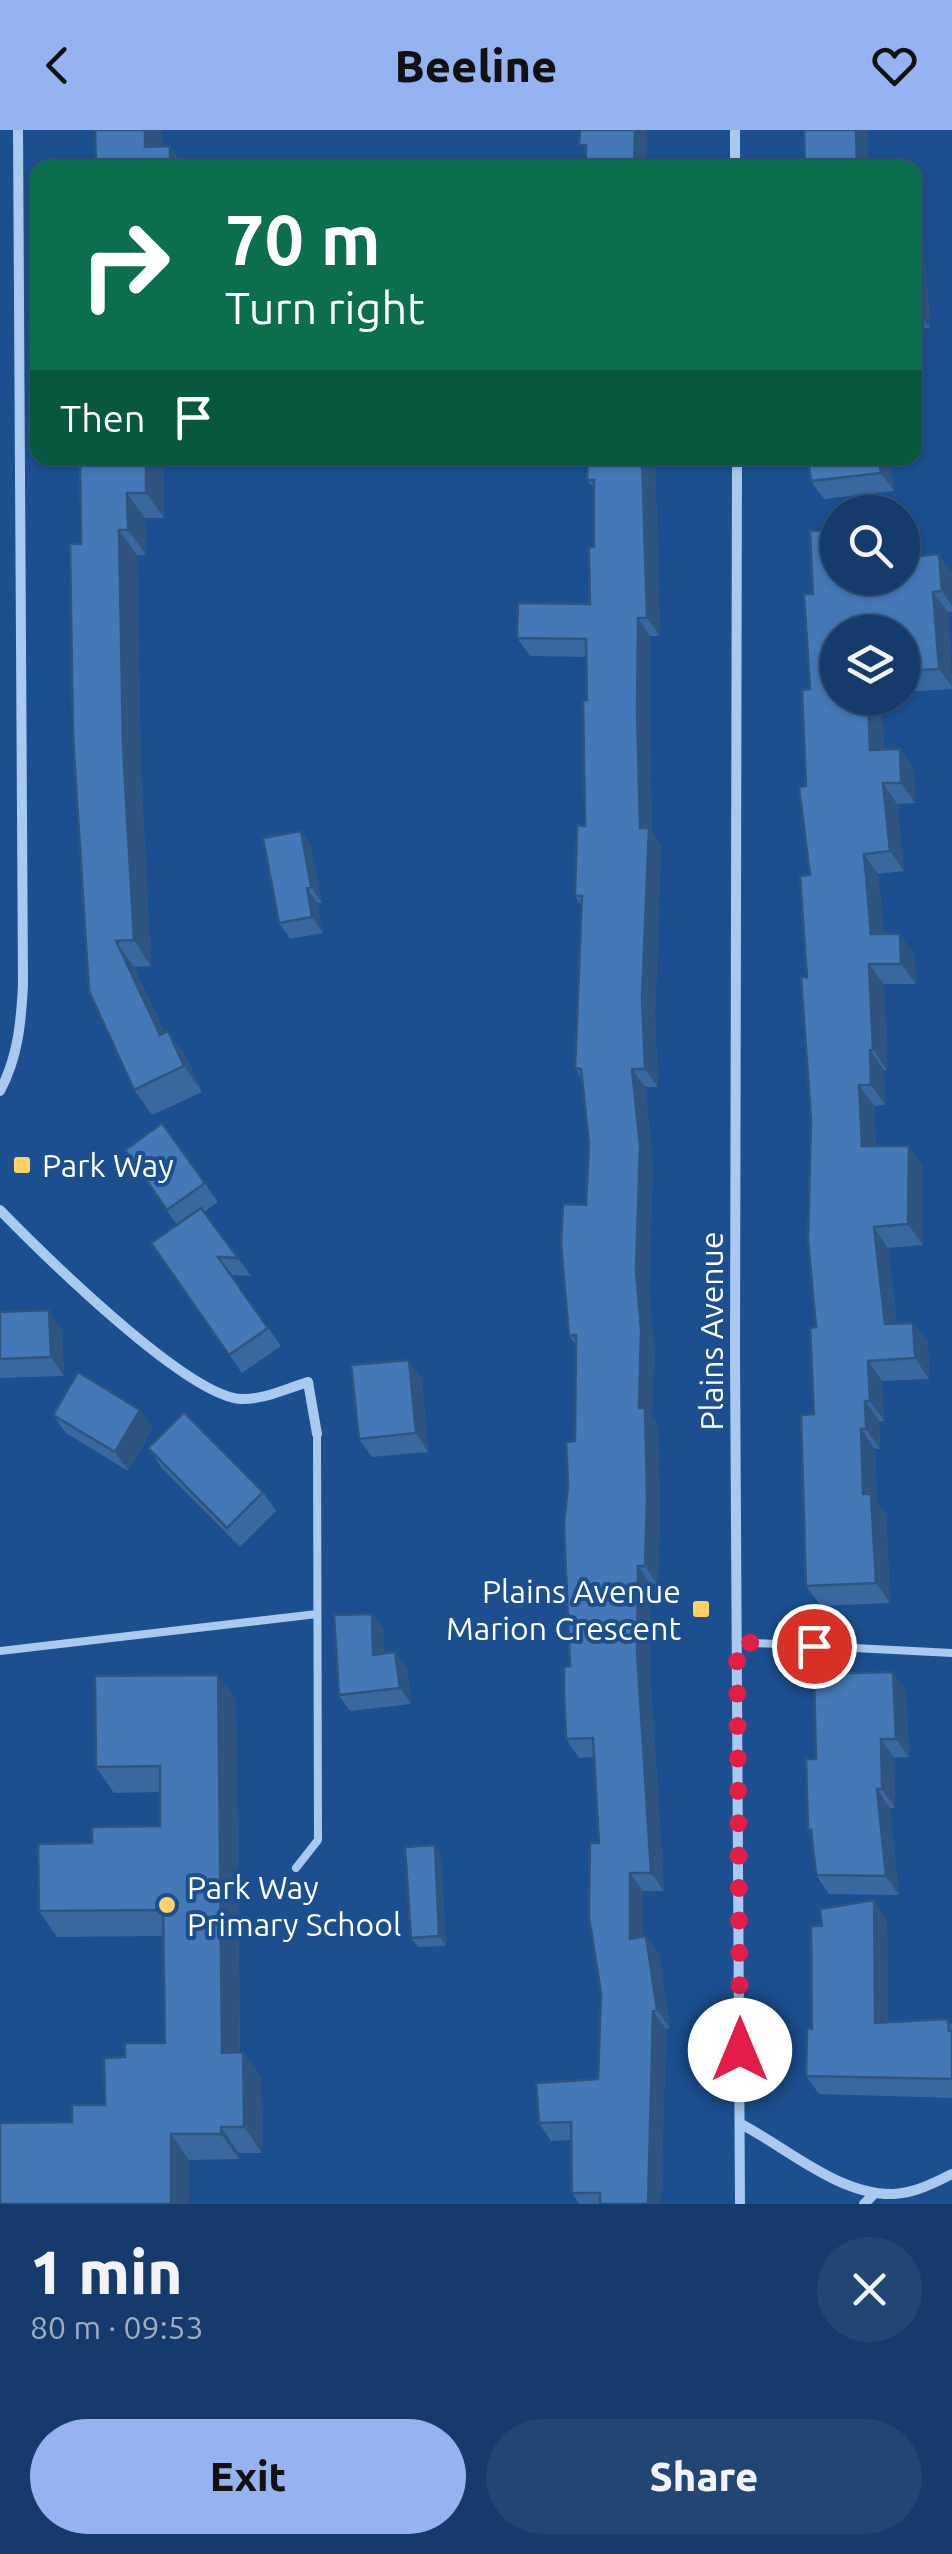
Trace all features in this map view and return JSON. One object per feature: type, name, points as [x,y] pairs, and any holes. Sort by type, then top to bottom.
[{"type":"street","points":[[0,1091],[14,1058],[22,985],[18,130]]},
{"type":"street","points":[[735,130],[735,160]]},
{"type":"street","name":"Plains Avenue","points":[[736,465],[740,2204]]},
{"type":"street","points":[[0,1210],[134,1334],[176,1368],[220,1396],[244,1399],[308,1382],[317,1434]]},
{"type":"street","points":[[741,2124],[838,2180],[875,2194],[907,2193],[952,2174]]},
{"type":"street","points":[[864,2204],[875,2194]]},
{"type":"lane","points":[[296,1868],[318,1840],[317,1434]]},
{"type":"lane","points":[[0,1651],[317,1614]]},
{"type":"lane","points":[[737,1642],[952,1653]]},
{"type":"building","points":[[95,130],[145,130],[145,147],[170,146],[170,160],[96,160]]},
{"type":"building","points":[[580,130],[635,130],[634,160],[586,160],[586,145],[579,145]]},
{"type":"building","points":[[804,130],[856,130],[857,160],[805,160]]},
{"type":"building","points":[[80,465],[146,465],[146,493],[127,493],[128,530],[119,530],[123,747],[134,940],[116,941],[160,1035],[168,1031],[184,1066],[134,1090],[89,991],[73,736],[70,544],[81,544]]},
{"type":"building","points":[[588,465],[642,465],[647,618],[638,618],[637,711],[640,828],[649,828],[642,998],[645,1069],[632,1069],[640,1146],[636,1270],[641,1329],[639,1408],[645,1408],[647,1497],[645,1566],[638,1566],[637,1651],[651,1873],[630,1873],[630,1939],[646,1936],[657,2010],[653,2011],[648,2204],[600,2204],[600,2193],[572,2193],[571,2122],[539,2123],[536,2083],[598,2079],[601,1993],[589,1917],[590,1843],[599,1843],[593,1738],[566,1739],[564,1692],[564,1667],[570,1666],[564,1525],[568,1484],[566,1442],[575,1441],[576,1335],[569,1336],[561,1244],[563,1204],[586,1205],[589,1144],[581,1069],[575,1068],[582,896],[575,896],[577,825],[585,826],[583,700],[587,700],[586,639],[517,638],[518,603],[590,604],[594,480],[587,480]]},
{"type":"building","points":[[809,465],[880,465],[881,473],[811,481]]},
{"type":"building","points":[[810,531],[820,531],[820,595],[920,595],[920,556],[939,554],[942,591],[933,592],[939,669],[920,670],[920,615],[820,615],[820,715],[869,715],[870,750],[900,749],[901,783],[883,783],[890,851],[864,854],[871,934],[900,934],[901,964],[869,964],[871,1085],[859,1085],[862,1146],[909,1146],[908,1224],[874,1227],[885,1324],[913,1323],[915,1358],[868,1361],[870,1401],[865,1401],[866,1429],[861,1429],[863,1494],[871,1494],[876,1583],[806,1586],[801,1415],[814,1414],[810,1328],[816,1327],[808,1240],[811,1119],[801,977],[807,977],[800,876],[810,875],[799,787],[806,786],[802,690],[810,689],[804,594],[813,594]]},
{"type":"building","points":[[301,831],[312,917],[279,923],[263,838]]},
{"type":"building","points":[[162,1123],[205,1183],[167,1210],[125,1150]]},
{"type":"building","points":[[201,1208],[238,1258],[218,1257],[268,1328],[229,1355],[151,1243]]},
{"type":"building","points":[[49,1310],[51,1357],[0,1359],[0,1312]]},
{"type":"building","points":[[409,1360],[416,1433],[359,1439],[351,1365]]},
{"type":"building","points":[[78,1372],[140,1410],[115,1452],[53,1415]]},
{"type":"building","points":[[184,1412],[263,1492],[227,1528],[148,1448]]},
{"type":"building","points":[[372,1614],[373,1655],[395,1652],[400,1688],[339,1695],[334,1615]]},
{"type":"building","points":[[893,1672],[896,1739],[881,1739],[882,1789],[877,1789],[886,1876],[816,1875],[811,1830],[808,1831],[806,1759],[816,1759],[814,1674]]},
{"type":"building","points":[[218,1675],[222,2053],[243,2052],[244,2127],[221,2127],[221,2134],[171,2134],[171,2204],[0,2204],[0,2123],[72,2122],[72,2105],[105,2105],[104,2058],[125,2057],[125,2043],[165,2043],[163,1910],[39,1911],[38,1844],[92,1843],[92,1827],[160,1826],[160,1766],[96,1767],[95,1676]]},
{"type":"building","points":[[435,1845],[439,1936],[411,1938],[405,1847]]},
{"type":"building","points":[[874,1900],[875,2023],[948,2019],[952,2031],[952,2079],[806,2076],[807,2029],[812,2029],[811,1926],[822,1926],[820,1909]]},
{"type":"place","name":"Park Way","points":[[22,1165]]},
{"type":"place","name":"Plains Avenue Marion Crescent","points":[[701,1609]]},
{"type":"place","name":"Park Way Primary School","points":[[167,1905]]},
{"type":"route","points":[[740,2050],[737,1642],[814,1646]]}]
